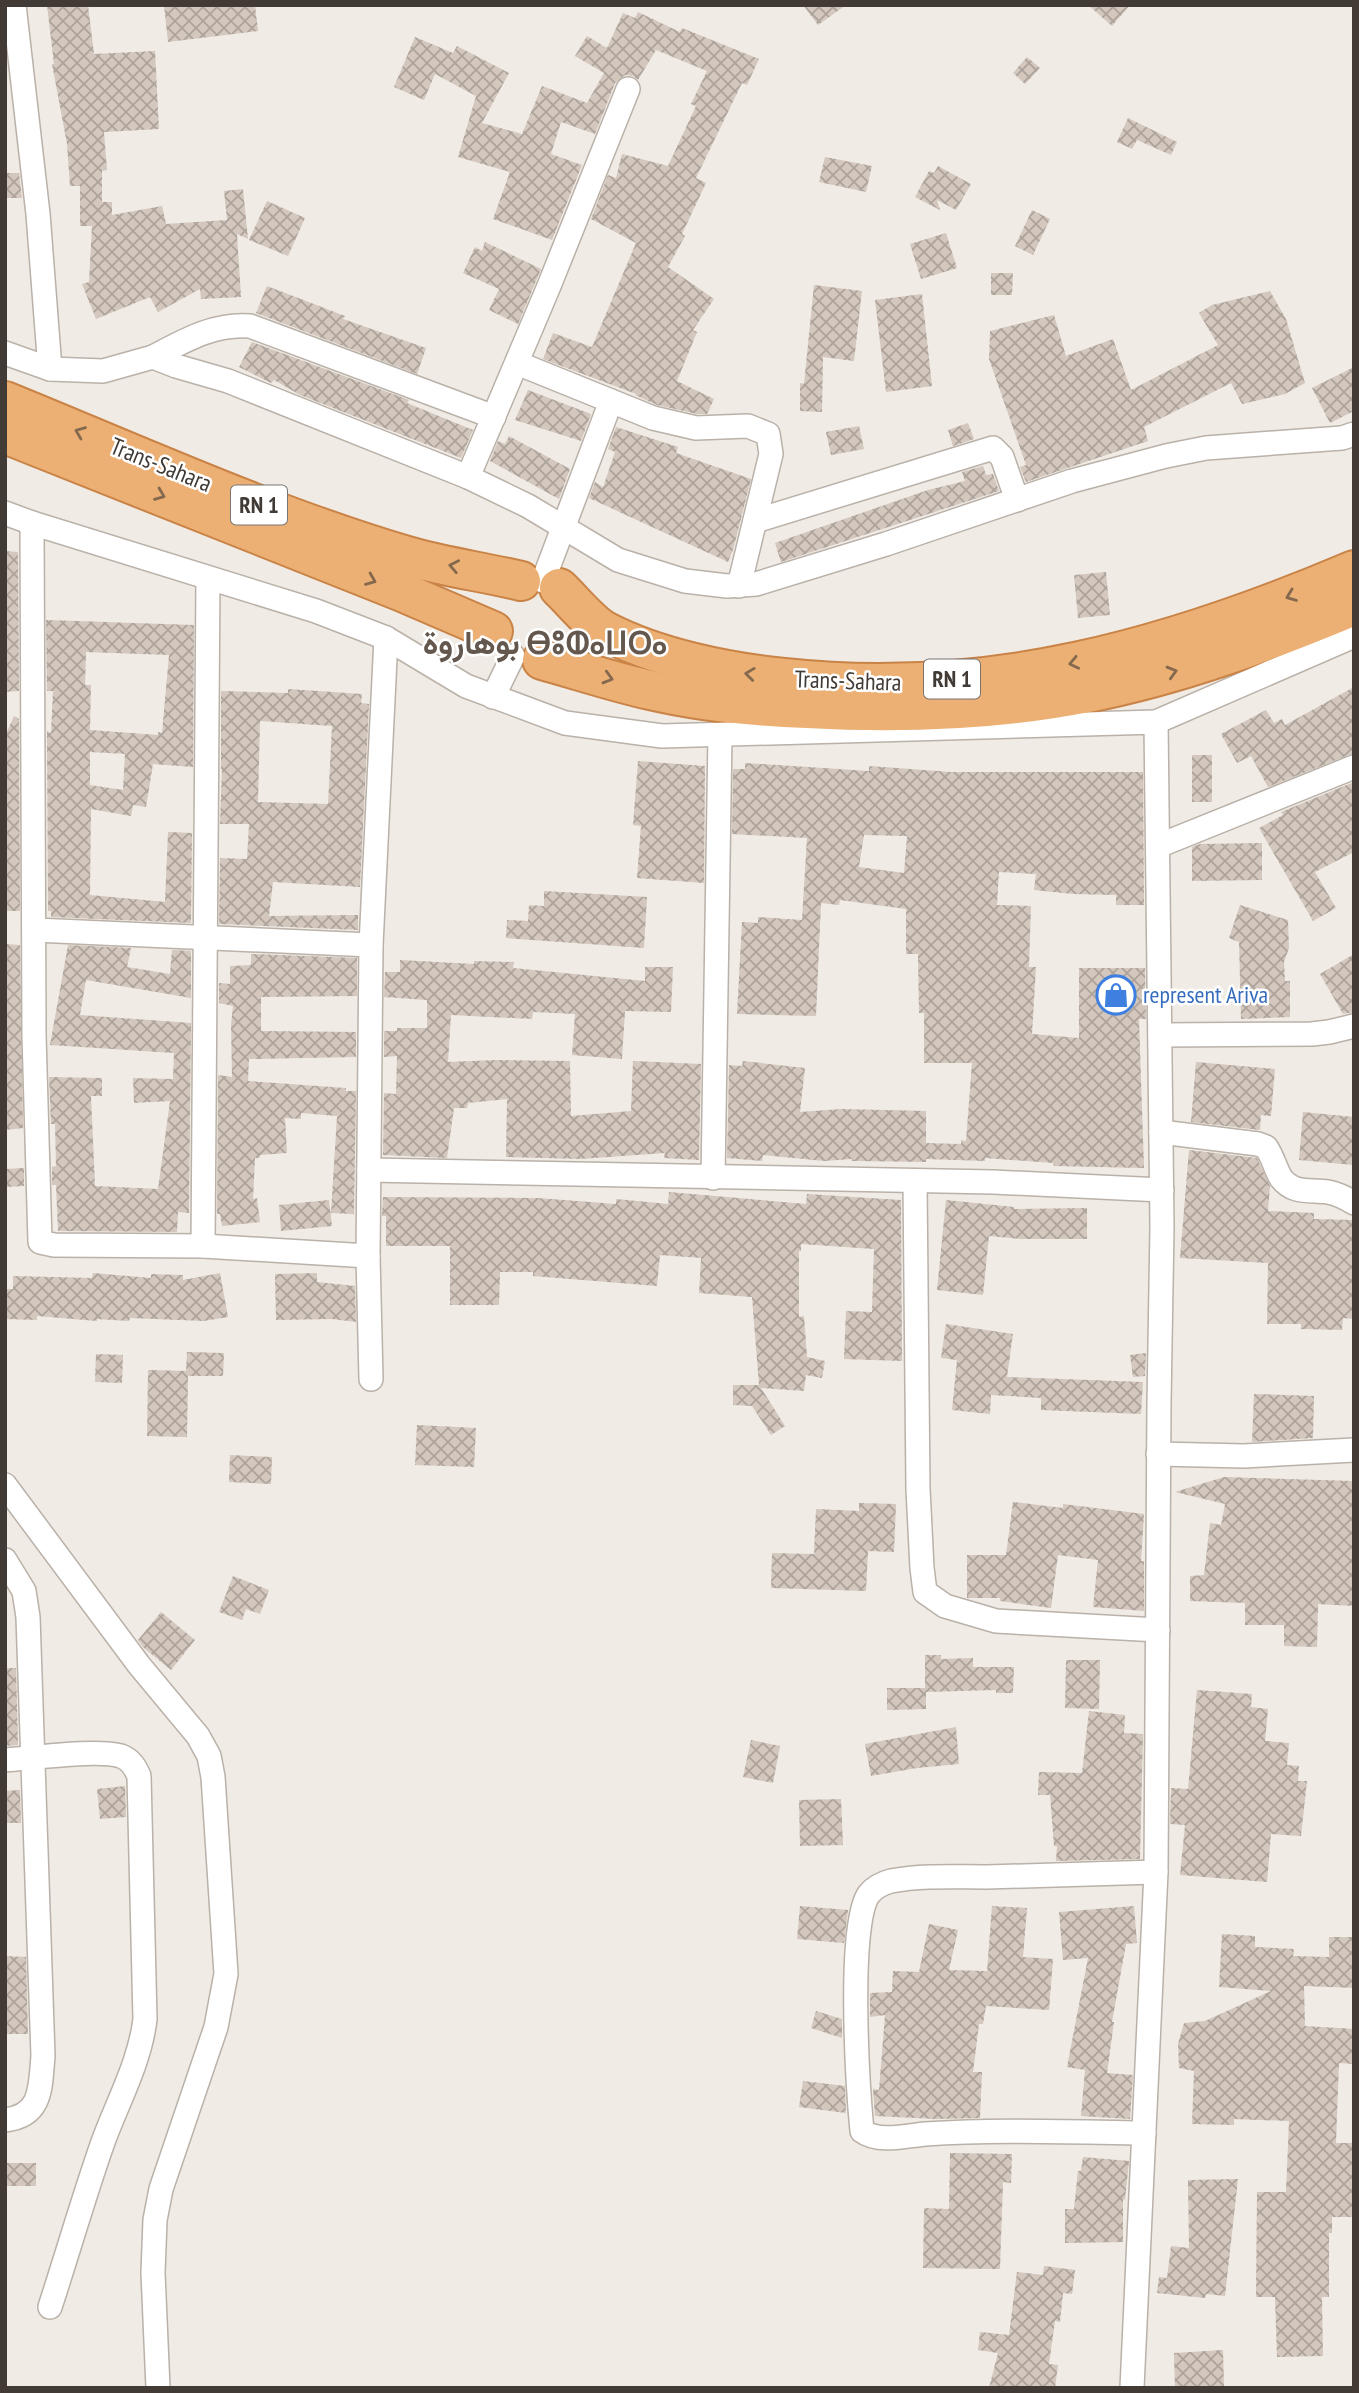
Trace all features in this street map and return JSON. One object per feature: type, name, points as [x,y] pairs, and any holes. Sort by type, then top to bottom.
[{"type":"highway","name":"Trans-Sahara","points":[[5,401],[234,495],[323,528],[410,557],[541,583],[603,630],[672,657],[741,674],[824,682],[909,684],[1058,667],[1113,655],[1198,630],[1354,570]]},
{"type":"highway","name":"Trans-Sahara","points":[[5,434],[400,591],[516,649],[651,691],[760,707],[874,713],[1011,704],[1088,693],[1158,676],[1277,639],[1354,606]]},
{"type":"highway","points":[[541,583],[568,598],[574,622],[565,646],[555,655],[516,649],[494,609],[499,597],[509,587],[541,583]]},
{"type":"street","points":[[14,5],[38,214],[50,369]]},
{"type":"street","points":[[468,477],[628,89]]},
{"type":"street","points":[[5,353],[50,369],[103,371],[153,357],[207,331],[231,324],[250,326],[494,417]]},
{"type":"street","points":[[153,357],[228,381],[468,477],[565,528],[618,560],[685,581],[739,586],[756,584],[795,572],[1072,481],[1206,448],[1342,438],[1354,434]]},
{"type":"street","points":[[517,363],[653,418],[696,428],[748,426],[768,434],[771,454],[739,586]]},
{"type":"street","points":[[541,583],[565,528],[611,401]]},
{"type":"street","points":[[755,521],[993,448],[1002,457],[1017,500]]},
{"type":"street","points":[[5,513],[316,611],[386,638],[466,686],[575,725],[662,737],[1157,722],[1354,636]]},
{"type":"street","points":[[32,523],[34,1035],[40,1242],[54,1245],[203,1246],[368,1256]]},
{"type":"street","points":[[203,1246],[208,578]]},
{"type":"street","points":[[371,1379],[368,1256],[371,945],[386,638]]},
{"type":"street","points":[[494,697],[516,649]]},
{"type":"street","points":[[1132,2388],[1156,1872],[1162,1190],[1157,722]]},
{"type":"street","points":[[713,1178],[720,735]]},
{"type":"street","points":[[1158,846],[1354,767]]},
{"type":"street","points":[[35,930],[371,945]]},
{"type":"street","points":[[1160,1035],[1312,1034],[1354,1026]]},
{"type":"street","points":[[1161,1132],[1258,1144],[1266,1147],[1282,1179],[1288,1184],[1311,1192],[1326,1191],[1343,1196],[1354,1203]]},
{"type":"street","points":[[369,1170],[993,1182],[1162,1190]]},
{"type":"street","points":[[915,1182],[919,1489],[925,1592],[945,1606],[996,1620],[1158,1630]]},
{"type":"street","points":[[1158,1454],[1244,1456],[1354,1450]]},
{"type":"street","points":[[5,1485],[139,1665],[198,1736],[209,1756],[213,1777],[226,1974],[216,2027],[161,2189],[155,2220],[153,2273],[158,2388]]},
{"type":"street","points":[[5,1560],[24,1591],[28,1617],[43,2056],[37,2102],[29,2112],[15,2119],[5,2120]]},
{"type":"street","points":[[5,1760],[105,1754],[121,1756],[135,1766],[139,1776],[144,1911],[144,2033],[135,2063],[103,2142],[50,2307]]},
{"type":"street","points":[[1144,2133],[978,2131],[886,2137],[865,2134],[862,2131],[857,2081],[859,1923],[868,1895],[890,1881],[1156,1872]]},
{"type":"building","points":[[47,5],[88,5],[94,54],[155,51],[159,129],[104,132],[107,170],[102,171],[102,202],[112,202],[112,215],[162,206],[166,224],[227,220],[224,191],[243,189],[248,239],[237,234],[241,297],[201,299],[200,289],[158,312],[150,297],[96,319],[82,284],[89,282],[92,226],[80,226],[80,186],[70,186],[67,144],[52,64]]},
{"type":"building","points":[[164,5],[255,5],[258,31],[168,42]]},
{"type":"building","points":[[803,5],[846,5],[818,25]]},
{"type":"building","points":[[1088,5],[1130,5],[1112,26]]},
{"type":"building","points":[[638,12],[680,32],[682,28],[759,59],[747,85],[742,83],[696,178],[706,183],[682,234],[685,236],[668,267],[714,299],[693,330],[697,332],[677,381],[714,399],[707,414],[657,405],[636,394],[543,359],[553,333],[592,347],[636,243],[591,219],[608,175],[616,178],[622,154],[668,166],[696,106],[691,104],[707,71],[656,50],[638,80],[625,75],[615,83],[595,134],[561,122],[551,154],[582,165],[552,240],[493,219],[510,172],[458,157],[476,96],[435,74],[424,100],[394,87],[415,37],[453,53],[457,46],[509,73],[482,123],[522,134],[542,86],[587,103],[604,73],[575,56],[587,36],[607,48],[623,13],[635,18]]},
{"type":"building","points":[[1027,57],[1040,68],[1025,84],[1013,73]]},
{"type":"building","points":[[1128,118],[1177,142],[1171,155],[1137,140],[1132,149],[1117,142]]},
{"type":"building","points":[[825,157],[872,166],[866,192],[819,182]]},
{"type":"building","points":[[938,166],[971,184],[956,210],[937,200],[940,210],[915,197],[929,171],[934,173]]},
{"type":"building","points":[[5,173],[19,173],[22,198],[5,198]]},
{"type":"building","points":[[267,201],[305,218],[288,256],[249,240]]},
{"type":"building","points":[[1032,210],[1050,219],[1033,255],[1015,246]]},
{"type":"building","points":[[946,233],[957,268],[921,279],[910,244]]},
{"type":"building","points":[[485,242],[541,269],[518,324],[489,310],[499,289],[463,273],[475,247],[482,251]]},
{"type":"building","points":[[991,273],[1013,273],[1012,295],[991,295]]},
{"type":"building","points":[[814,285],[862,291],[854,361],[823,357],[822,412],[800,411],[800,383],[804,384]]},
{"type":"building","points":[[267,286],[345,316],[343,319],[426,348],[417,374],[256,313]]},
{"type":"building","points":[[1270,291],[1286,319],[1305,383],[1285,394],[1242,404],[1231,383],[1144,427],[1148,441],[1026,482],[1020,467],[1026,465],[989,359],[990,331],[1054,315],[1066,356],[1113,339],[1131,390],[1218,345],[1199,313],[1212,305]]},
{"type":"building","points":[[922,294],[932,386],[886,392],[875,300]]},
{"type":"building","points":[[252,342],[409,400],[407,403],[473,430],[461,458],[300,395],[274,380],[271,383],[239,367]]},
{"type":"building","points":[[1354,367],[1354,411],[1330,423],[1312,388]]},
{"type":"building","points":[[528,390],[591,414],[581,441],[515,420]]},
{"type":"building","points":[[968,423],[974,439],[953,446],[948,430]]},
{"type":"building","points":[[859,426],[864,449],[831,455],[826,432]]},
{"type":"building","points":[[616,427],[678,447],[676,453],[751,479],[728,562],[589,498],[595,482],[603,487],[615,452],[608,449]]},
{"type":"building","points":[[509,436],[570,469],[559,499],[490,461],[498,441],[505,444]]},
{"type":"building","points":[[983,466],[986,475],[993,474],[999,491],[781,562],[775,543],[928,490],[965,481],[962,472]]},
{"type":"building","points":[[5,551],[18,552],[19,691],[5,692]]},
{"type":"building","points":[[1106,572],[1110,615],[1078,618],[1074,575]]},
{"type":"building","points":[[46,620],[194,625],[193,767],[153,764],[146,807],[133,805],[131,816],[91,809],[90,895],[165,902],[168,832],[192,833],[191,923],[51,917],[51,911],[48,911],[47,731],[51,733],[53,691],[47,691]],"holes":[[[86,652],[169,655],[162,733],[158,732],[158,735],[90,730],[91,685],[85,685]],[[90,752],[125,754],[123,790],[90,785]]]},
{"type":"building","points":[[1354,687],[1354,753],[1268,787],[1251,756],[1237,763],[1221,734],[1266,710],[1274,723],[1282,719],[1285,725]]},
{"type":"building","points":[[288,689],[362,694],[361,703],[369,704],[360,887],[273,882],[269,916],[358,915],[358,930],[219,924],[220,858],[247,859],[249,824],[220,824],[221,691],[288,693]],"holes":[[[260,721],[332,726],[328,804],[258,802]]]},
{"type":"building","points":[[14,716],[19,719],[20,911],[5,911],[5,736]]},
{"type":"building","points":[[1192,755],[1212,755],[1212,802],[1192,802]]},
{"type":"building","points":[[638,761],[705,766],[704,883],[637,878],[641,826],[633,825]]},
{"type":"building","points":[[745,763],[869,771],[869,766],[951,772],[1143,772],[1144,905],[1116,905],[1116,895],[1034,890],[1036,874],[999,872],[997,905],[1031,906],[1029,967],[1036,967],[1032,1034],[1079,1038],[1079,968],[1145,968],[1146,1019],[1139,1019],[1144,1168],[1054,1166],[1053,1163],[985,1158],[985,1161],[926,1159],[926,1162],[852,1159],[824,1161],[763,1155],[762,1161],[727,1158],[729,1065],[742,1066],[743,1061],[805,1068],[800,1112],[841,1109],[926,1111],[926,1143],[961,1144],[961,1140],[966,1141],[972,1063],[924,1063],[924,1013],[919,1013],[918,954],[906,954],[906,909],[840,900],[839,905],[821,903],[816,1016],[737,1014],[742,922],[758,923],[758,917],[802,920],[807,838],[732,834],[733,769],[745,769]],"holes":[[[864,835],[907,836],[904,873],[859,867]]]},
{"type":"building","points":[[1354,782],[1354,852],[1315,872],[1336,908],[1313,921],[1259,828],[1283,815],[1281,812]]},
{"type":"building","points":[[1262,843],[1262,880],[1192,881],[1192,847],[1200,844]]},
{"type":"building","points":[[544,891],[647,897],[644,948],[506,938],[507,920],[528,921],[529,905],[544,906]]},
{"type":"building","points":[[1240,905],[1288,920],[1289,948],[1284,962],[1285,981],[1290,981],[1290,1017],[1241,1019],[1239,942],[1229,938]]},
{"type":"building","points":[[5,944],[20,945],[23,1128],[5,1130]]},
{"type":"building","points":[[68,945],[131,948],[127,967],[170,974],[172,950],[191,951],[191,998],[86,980],[80,1015],[191,1023],[189,1213],[178,1212],[177,1232],[58,1231],[56,1185],[52,1185],[52,1167],[56,1166],[55,1124],[51,1124],[49,1077],[102,1078],[102,1096],[91,1096],[95,1186],[158,1189],[170,1101],[134,1103],[133,1078],[173,1079],[174,1053],[50,1045]]},
{"type":"building","points":[[251,954],[357,958],[357,996],[261,997],[261,1031],[356,1032],[356,1057],[249,1059],[248,1081],[356,1091],[354,1214],[331,1213],[337,1116],[301,1113],[301,1119],[285,1118],[287,1153],[260,1155],[255,1158],[253,1199],[257,1198],[260,1222],[222,1226],[220,1214],[217,1214],[218,1075],[232,1077],[233,1006],[219,1003],[219,983],[230,984],[230,966],[251,965]]},
{"type":"building","points":[[1354,954],[1354,1012],[1343,1014],[1320,974]]},
{"type":"building","points":[[400,960],[474,964],[474,961],[514,962],[513,968],[645,981],[645,967],[673,967],[671,1012],[625,1011],[622,1059],[572,1055],[575,1014],[533,1012],[532,1019],[451,1015],[448,1062],[570,1061],[571,1116],[631,1111],[633,1061],[701,1064],[699,1160],[664,1158],[665,1153],[580,1159],[506,1157],[507,1099],[468,1103],[467,1108],[454,1108],[447,1158],[383,1155],[384,1093],[396,1094],[397,1056],[384,1057],[384,1031],[427,1028],[427,1000],[384,997],[385,972],[400,972]]},
{"type":"building","points":[[1196,1062],[1275,1069],[1271,1116],[1261,1115],[1260,1130],[1191,1122]]},
{"type":"building","points":[[1303,1112],[1354,1117],[1354,1165],[1299,1160]]},
{"type":"building","points":[[1189,1150],[1257,1158],[1270,1186],[1268,1211],[1314,1213],[1314,1219],[1354,1220],[1354,1319],[1343,1318],[1342,1330],[1301,1329],[1301,1324],[1267,1324],[1268,1263],[1180,1258]]},
{"type":"building","points":[[24,1168],[24,1186],[5,1187],[5,1169]]},
{"type":"building","points":[[669,1192],[806,1204],[807,1194],[901,1200],[902,1361],[844,1359],[846,1311],[872,1312],[874,1249],[801,1244],[799,1317],[804,1316],[807,1357],[825,1361],[822,1378],[806,1375],[804,1391],[761,1388],[785,1426],[771,1435],[752,1406],[733,1405],[733,1385],[759,1385],[752,1297],[699,1293],[701,1258],[660,1255],[657,1286],[533,1276],[533,1272],[500,1272],[499,1305],[450,1305],[450,1246],[386,1246],[386,1216],[382,1216],[383,1197],[538,1198],[616,1204],[616,1199],[668,1204]]},
{"type":"building","points":[[329,1200],[332,1226],[281,1231],[279,1205]]},
{"type":"building","points":[[946,1200],[1014,1209],[1087,1208],[1087,1239],[989,1236],[983,1295],[937,1290]]},
{"type":"building","points":[[93,1273],[151,1278],[151,1274],[183,1275],[183,1280],[220,1273],[228,1317],[204,1321],[130,1318],[129,1321],[97,1321],[37,1316],[37,1320],[5,1319],[5,1289],[13,1289],[13,1276],[92,1278]]},
{"type":"building","points":[[317,1273],[317,1282],[355,1286],[356,1322],[332,1319],[276,1320],[275,1274]]},
{"type":"building","points":[[946,1324],[1013,1334],[1007,1377],[1143,1382],[1141,1414],[1041,1410],[1041,1398],[991,1395],[990,1414],[952,1410],[957,1360],[941,1358]]},
{"type":"building","points":[[187,1352],[224,1353],[223,1376],[188,1376],[187,1437],[147,1436],[148,1370],[186,1371]]},
{"type":"building","points":[[1146,1353],[1145,1376],[1133,1377],[1130,1355]]},
{"type":"building","points":[[96,1354],[123,1355],[122,1383],[95,1382]]},
{"type":"building","points":[[1254,1394],[1314,1396],[1313,1438],[1252,1442]]},
{"type":"building","points":[[417,1425],[476,1428],[474,1467],[415,1465]]},
{"type":"building","points":[[230,1455],[272,1457],[271,1484],[229,1482]]},
{"type":"building","points":[[1224,1477],[1354,1481],[1354,1606],[1318,1604],[1317,1647],[1284,1646],[1284,1625],[1245,1625],[1245,1603],[1190,1601],[1190,1576],[1204,1575],[1210,1523],[1221,1525],[1225,1504],[1175,1492]]},
{"type":"building","points":[[1013,1502],[1063,1508],[1063,1504],[1144,1514],[1141,1561],[1144,1561],[1144,1611],[1093,1607],[1098,1560],[1058,1555],[1051,1608],[1000,1601],[1000,1598],[967,1598],[967,1555],[1006,1555]]},
{"type":"building","points":[[859,1503],[896,1504],[894,1552],[868,1551],[866,1591],[771,1588],[772,1553],[814,1554],[816,1509],[859,1511]]},
{"type":"building","points":[[233,1576],[269,1590],[260,1614],[246,1609],[242,1620],[219,1612]]},
{"type":"building","points":[[161,1612],[195,1640],[171,1670],[138,1640]]},
{"type":"building","points":[[925,1655],[941,1655],[941,1659],[973,1658],[973,1667],[1014,1667],[1013,1693],[996,1693],[996,1690],[926,1692],[926,1709],[887,1710],[887,1688],[925,1688]]},
{"type":"building","points":[[1066,1660],[1100,1660],[1099,1709],[1065,1708]]},
{"type":"building","points":[[5,1668],[16,1668],[18,1745],[5,1746]]},
{"type":"building","points":[[1197,1690],[1252,1694],[1251,1707],[1268,1709],[1265,1741],[1289,1743],[1287,1765],[1299,1766],[1298,1781],[1307,1781],[1301,1836],[1271,1834],[1267,1882],[1180,1875],[1185,1825],[1170,1824],[1171,1788],[1188,1789]]},
{"type":"building","points":[[1089,1711],[1125,1715],[1124,1733],[1143,1734],[1140,1859],[1056,1861],[1057,1846],[1054,1846],[1050,1795],[1038,1795],[1039,1772],[1082,1773]]},
{"type":"building","points":[[956,1727],[959,1764],[871,1776],[865,1744]]},
{"type":"building","points":[[751,1740],[780,1746],[773,1783],[743,1777]]},
{"type":"building","points":[[125,1786],[126,1817],[100,1819],[97,1789]]},
{"type":"building","points":[[20,1790],[21,1823],[5,1823],[5,1791]]},
{"type":"building","points":[[841,1799],[843,1845],[800,1846],[799,1800]]},
{"type":"building","points":[[800,1906],[848,1910],[844,1943],[797,1939]]},
{"type":"building","points":[[992,1906],[1027,1908],[1023,1957],[1053,1959],[1049,2010],[986,2006],[983,2024],[979,2024],[973,2072],[982,2072],[980,2118],[875,2116],[873,2089],[879,2090],[885,2015],[870,2017],[870,1993],[892,1992],[893,1971],[919,1972],[929,1924],[958,1930],[949,1970],[987,1971]]},
{"type":"building","points":[[1134,1906],[1137,1943],[1126,1944],[1112,2022],[1107,2073],[1133,2075],[1130,2119],[1081,2116],[1085,2070],[1067,2067],[1088,1958],[1063,1960],[1059,1912]]},
{"type":"building","points":[[1222,1934],[1255,1936],[1255,1947],[1294,1949],[1293,1956],[1329,1957],[1329,1937],[1354,1937],[1354,1988],[1304,1986],[1305,2026],[1354,2029],[1354,2064],[1339,2063],[1336,2143],[1354,2143],[1354,2217],[1332,2217],[1332,2233],[1329,2233],[1329,2297],[1322,2297],[1323,2356],[1277,2357],[1275,2297],[1256,2297],[1257,2192],[1286,2192],[1289,2121],[1234,2119],[1234,2125],[1192,2124],[1194,2071],[1179,2068],[1178,2044],[1184,2023],[1205,2021],[1271,1991],[1219,1987]]},
{"type":"building","points":[[5,1956],[26,1957],[28,2034],[5,2034]]},
{"type":"building","points":[[816,2011],[842,2019],[842,2038],[811,2028]]},
{"type":"building","points":[[803,2081],[845,2086],[846,2113],[799,2107]]},
{"type":"building","points":[[950,2153],[1012,2154],[1011,2183],[1003,2182],[1000,2269],[923,2268],[924,2208],[949,2209]]},
{"type":"building","points":[[1083,2157],[1129,2161],[1125,2200],[1123,2199],[1123,2242],[1065,2243],[1065,2209],[1074,2209],[1078,2171],[1081,2171]]},
{"type":"building","points":[[7,2163],[36,2163],[36,2186],[7,2186]]},
{"type":"building","points":[[1238,2179],[1225,2296],[1206,2294],[1205,2298],[1157,2293],[1159,2277],[1167,2278],[1171,2246],[1189,2248],[1188,2180]]},
{"type":"building","points":[[1044,2266],[1075,2270],[1072,2294],[1063,2293],[1060,2322],[1055,2321],[1049,2364],[1058,2365],[1055,2388],[989,2388],[998,2353],[978,2350],[980,2332],[1009,2335],[1017,2272],[1043,2275]]},
{"type":"building","points":[[1223,2350],[1224,2386],[1175,2388],[1174,2353]]},
{"type":"place","name":"represent Ariva","points":[[1116,995]]},
{"type":"district","name":"بوهاروة ⴱⵓⵀⴰⵡⵔⴰ","points":[[545,643]]}]
